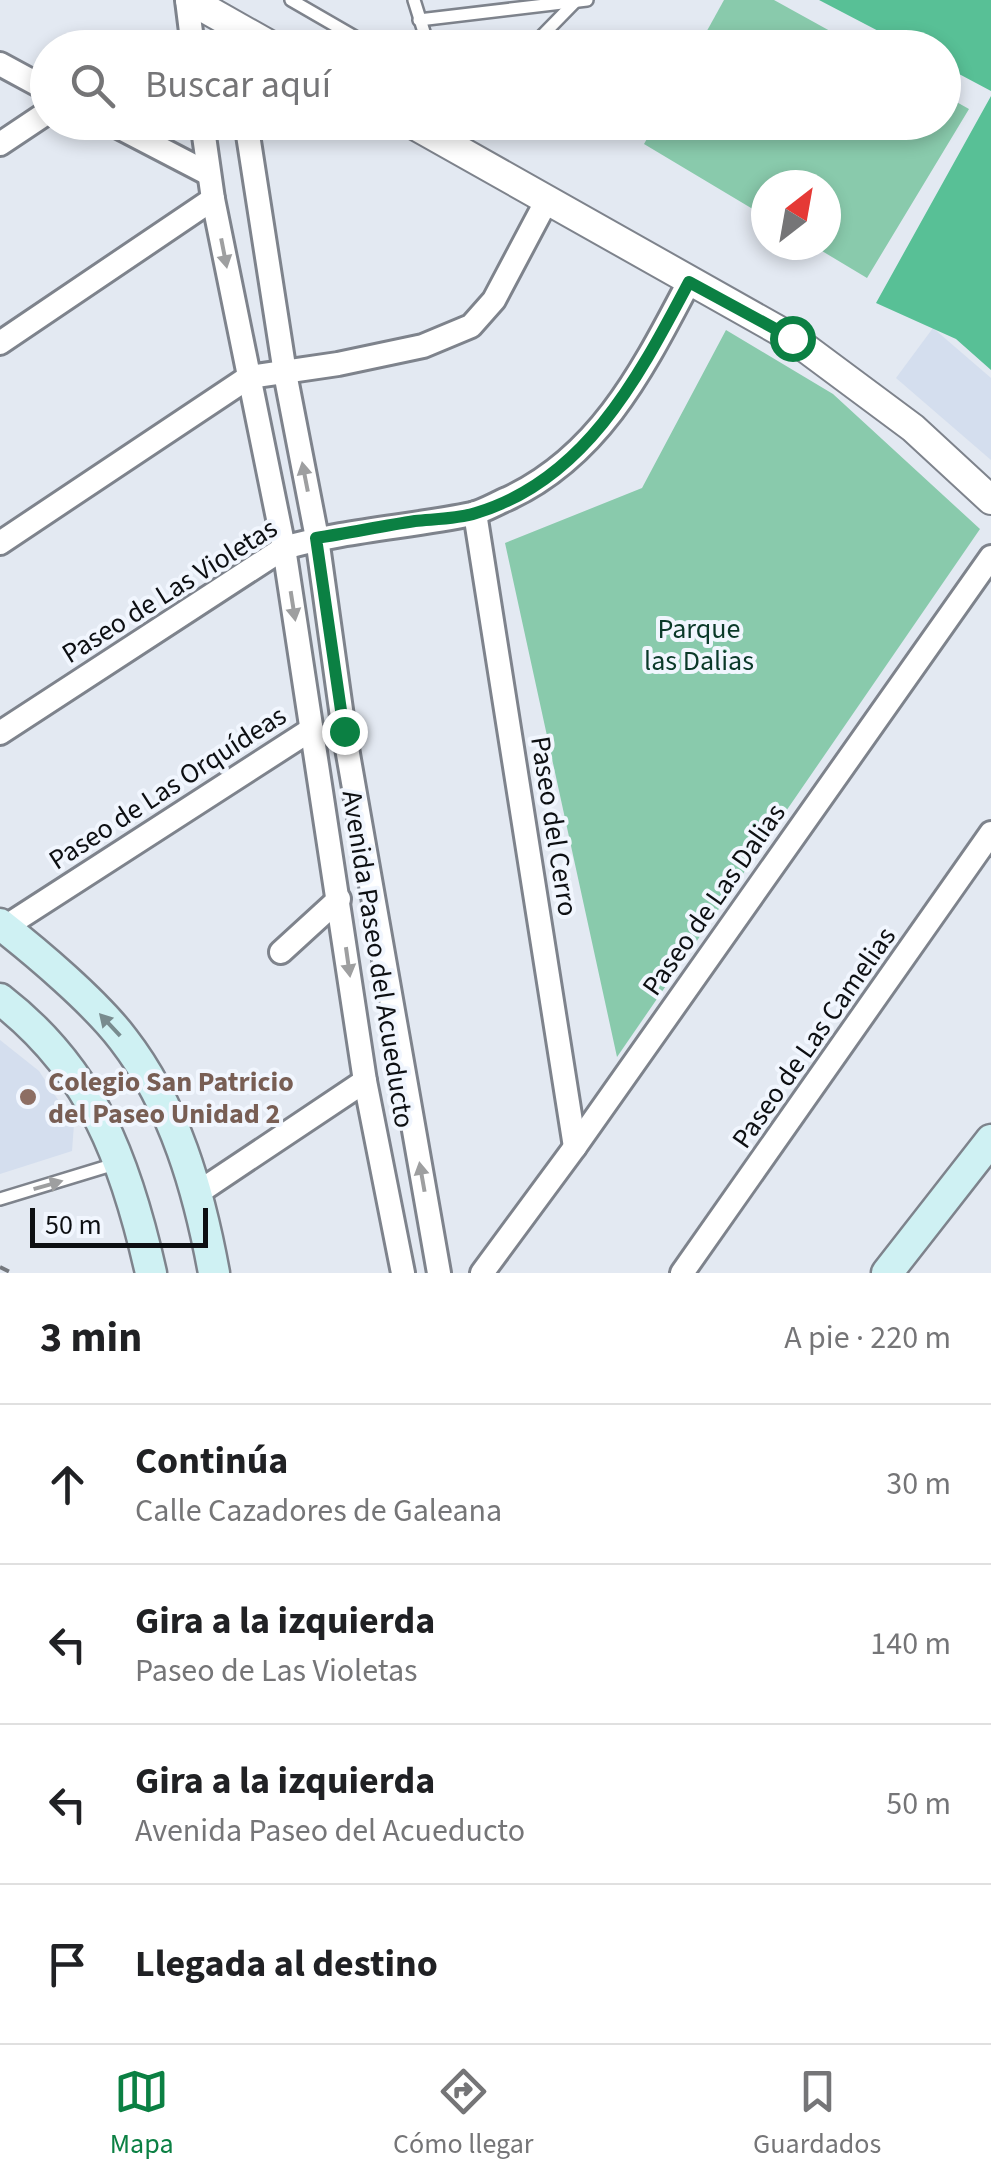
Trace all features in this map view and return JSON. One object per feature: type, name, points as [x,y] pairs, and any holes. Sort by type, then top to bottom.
[{"type":"main road","points":[[2,926],[124,1039],[168,1112],[196,1194],[214,1273]]},
{"type":"main road","points":[[0,999],[55,1048],[95,1106],[133,1196],[152,1273]]},
{"type":"main road","points":[[887,1273],[991,1140]]},
{"type":"street","points":[[189,0],[226,30]]},
{"type":"street","points":[[189,0],[192,30]]},
{"type":"street","points":[[0,64],[30,80]]},
{"type":"street","points":[[0,144],[30,124]]},
{"type":"street","points":[[143,140],[208,174]]},
{"type":"street","name":"Avenida Paseo del Acueducto","points":[[204,140],[284,548],[365,1081],[402,1273]]},
{"type":"street","name":"Avenida Paseo del Acueducto","points":[[249,140],[316,538],[431,1271]]},
{"type":"street","points":[[441,140],[792,338],[913,428],[991,500]]},
{"type":"street","points":[[0,343],[213,198]]},
{"type":"street","points":[[0,543],[249,377],[423,346],[471,326],[494,300],[547,200]]},
{"type":"street","name":"Paseo de Las Violetas","points":[[0,733],[284,548],[316,538],[476,514],[548,478],[578,453],[608,418],[648,358],[689,282]]},
{"type":"street","name":"Paseo del Cerro","points":[[476,514],[575,1148]]},
{"type":"street","name":"Paseo de Las Dalias","points":[[482,1273],[575,1148],[991,557]]},
{"type":"street","name":"Paseo de Las Orquídeas","points":[[2,926],[312,729]]},
{"type":"street","name":"Paseo de Las Camelias","points":[[682,1273],[991,834]]},
{"type":"street","points":[[281,952],[339,899]]},
{"type":"street","points":[[196,1194],[365,1081]]},
{"type":"lane","points":[[292,0],[343,30]]},
{"type":"lane","points":[[414,0],[423,30]]},
{"type":"lane","points":[[419,20],[581,1]]},
{"type":"lane","points":[[550,30],[581,1]]},
{"type":"lane","points":[[0,1199],[120,1162]]},
{"type":"path","points":[[0,1266],[12,1273]]},
{"type":"shaded area","points":[[933,328],[991,378],[991,460],[896,378]]},
{"type":"shaded area","name":"Colegio San Patricio del Paseo Unidad 2","points":[[0,1040],[39,1071],[74,1124],[72,1151],[0,1174]]},
{"type":"green space","points":[[724,0],[774,0],[828,30],[707,30]]},
{"type":"green space","points":[[819,0],[991,0],[991,91],[961,75],[961,30],[876,30]]},
{"type":"green space","points":[[991,96],[991,370],[956,339],[876,303]]},
{"type":"green space","points":[[961,105],[969,109],[961,122]]},
{"type":"green space","points":[[646,140],[950,140],[867,278],[837,260],[841,260],[841,170],[751,170],[751,208],[644,144]]},
{"type":"green space","name":"Parque las Dalias","points":[[726,330],[833,394],[980,529],[617,1057],[505,543],[642,488]]},
{"type":"place","name":"Colegio San Patricio del Paseo Unidad 2","points":[[28,1097]]},
{"type":"route","points":[[344,731],[316,538],[476,514],[548,478],[578,453],[608,418],[648,358],[689,282],[792,338]]}]
